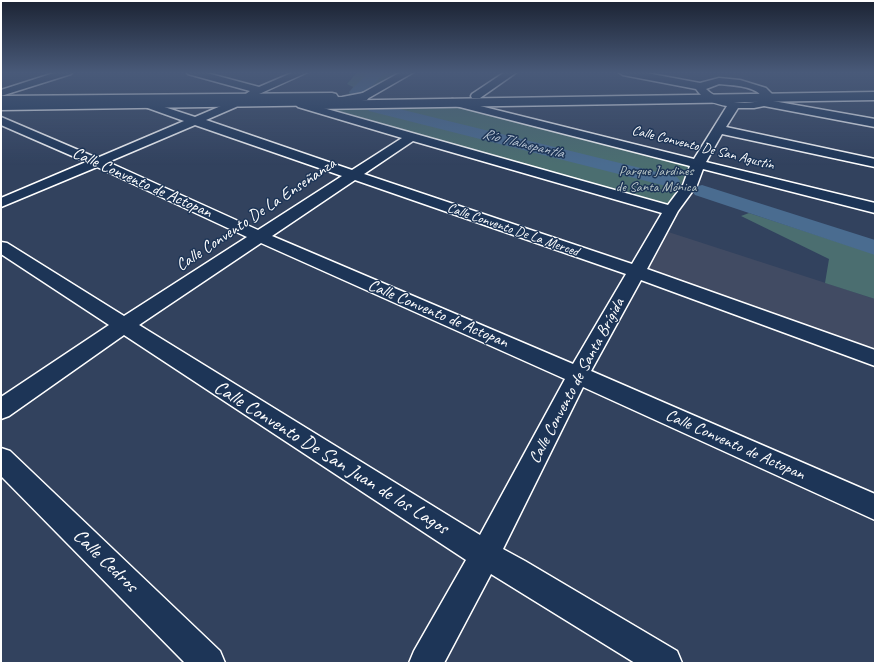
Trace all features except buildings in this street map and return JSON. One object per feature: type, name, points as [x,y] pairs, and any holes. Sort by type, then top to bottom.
[{"type":"main road","points":[[1,106],[145,103]]},
{"type":"main road","points":[[1,110],[195,103]]},
{"type":"main road","points":[[271,103],[302,105],[325,103]]},
{"type":"street","points":[[1,203],[236,103]]},
{"type":"street","name":"Calle Convento De San Agustín","points":[[456,103],[875,208]]},
{"type":"street","points":[[731,103],[736,105],[751,105],[756,103]]},
{"type":"street","points":[[789,103],[875,123]]},
{"type":"street","name":"Calle Convento De La Merced","points":[[149,105],[637,272],[875,358]]},
{"type":"street","points":[[302,105],[671,211]]},
{"type":"street","name":"Calle Convento de Santa Brígida","points":[[426,663],[485,555],[578,375],[671,211],[689,186],[698,163],[731,109],[736,105]]},
{"type":"street","name":"Calle Convento de Actopan","points":[[1,121],[96,162],[258,236],[578,375],[875,507]]},
{"type":"street","points":[[718,129],[875,163]]},
{"type":"street","name":"Calle Convento De La Enseñanza","points":[[1,409],[123,326],[410,136]]},
{"type":"street","name":"Calle Convento De San Juan de los Lagos","points":[[1,247],[485,555],[515,571],[665,663]]},
{"type":"street","name":"Calle Cedros","points":[[1,459],[208,663]]},
{"type":"shaded area","points":[[656,228],[875,299],[875,360],[630,273]]},
{"type":"green space","name":"Parque Jardines de Santa Mónica","points":[[453,103],[692,165],[669,206],[325,107]]},
{"type":"green space","points":[[749,213],[875,254],[875,299],[825,283],[829,259],[741,216]]},
{"type":"waterway","name":"Río Tlalnepantla","points":[[375,108],[670,181]]},
{"type":"waterway","name":"Río Tlalnepantla","points":[[702,191],[875,248]]}]
